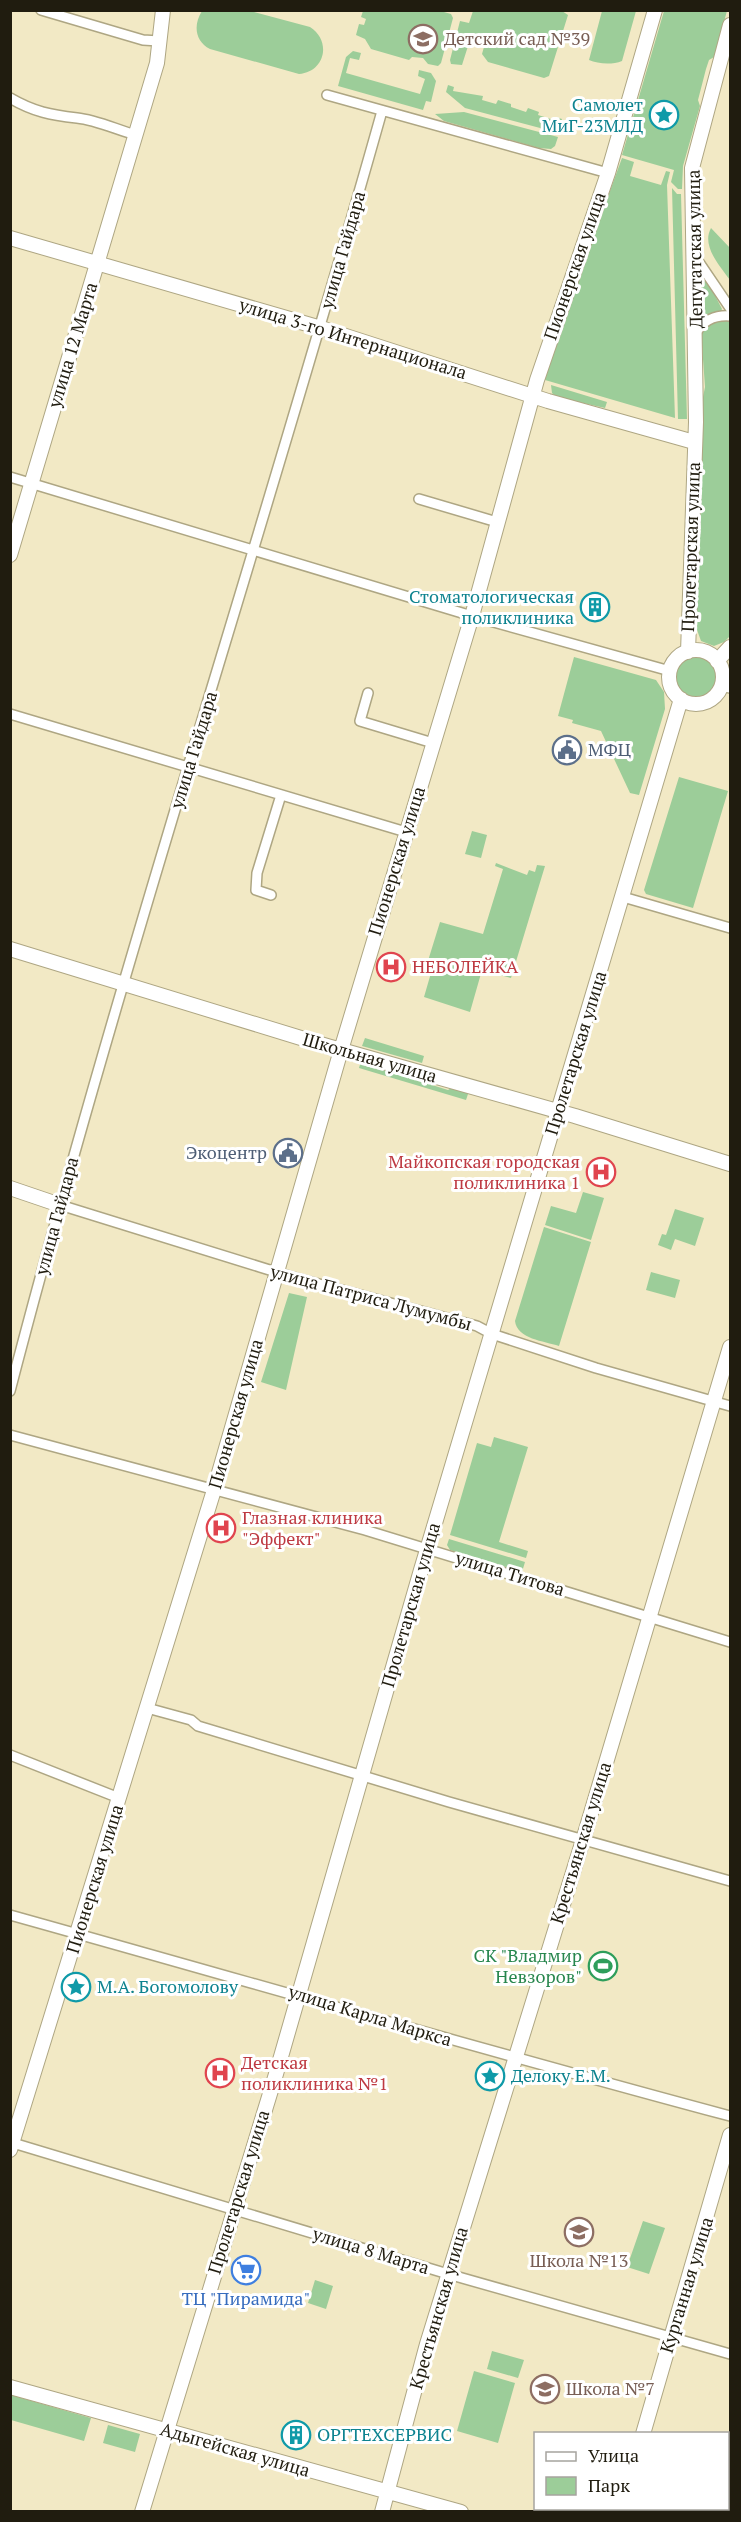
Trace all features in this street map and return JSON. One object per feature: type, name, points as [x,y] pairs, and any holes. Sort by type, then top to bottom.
[{"type":"main road","name":"улица 12 Марта","points":[[10,555],[157,63],[163,10]]},
{"type":"main road","name":"Пионерская улица","points":[[12,2146],[214,1490],[341,1050],[472,616],[532,396],[555,322],[608,173],[655,10]]},
{"type":"main road","name":"Депутатская улица","points":[[694,442],[696,333],[692,168],[730,25]]},
{"type":"main road","name":"улица 3-го Интернационала","points":[[10,238],[321,328],[532,396],[694,442]]},
{"type":"main road","name":"Пролетарская улица","points":[[688,652],[694,442]]},
{"type":"main road","points":[[717,661],[730,647]]},
{"type":"main road","points":[[688,652],[704,652],[717,661],[726,687],[704,703],[690,703],[681,699],[672,688],[670,671],[676,660],[688,652]]},
{"type":"main road","name":"Пролетарская улица","points":[[142,2511],[168,2431],[681,699]]},
{"type":"main road","name":"Школьная улица","points":[[10,949],[341,1050],[558,1111],[730,1164]]},
{"type":"main road","name":"улица Патриса Лумумбы","points":[[10,1188],[60,1204]]},
{"type":"main road","name":"Крестьянская улица","points":[[382,2511],[427,2344],[583,1839],[730,1347]]},
{"type":"main road","name":"Курганная улица","points":[[643,2432],[730,2135]]},
{"type":"main road","name":"Адыгейская улица","points":[[10,2387],[461,2511]]},
{"type":"street","points":[[41,10],[143,40],[159,41]]},
{"type":"street","points":[[327,95],[608,173]]},
{"type":"street","points":[[10,98],[25,107],[53,116],[78,118],[136,135]]},
{"type":"street","name":"улица Гайдара","points":[[10,1391],[122,984],[255,550],[382,111]]},
{"type":"street","points":[[694,255],[730,308]]},
{"type":"street","points":[[696,333],[703,322],[719,316],[730,316]]},
{"type":"street","points":[[10,477],[472,616],[670,671]]},
{"type":"street","points":[[419,499],[497,522]]},
{"type":"street","points":[[368,693],[360,721],[433,743]]},
{"type":"street","points":[[10,714],[188,769],[406,832]]},
{"type":"street","points":[[271,896],[256,890],[257,873],[281,795]]},
{"type":"street","points":[[623,897],[730,927]]},
{"type":"street","name":"улица Патриса Лумумбы","points":[[60,1204],[278,1272],[477,1326],[492,1334],[596,1368],[730,1406]]},
{"type":"street","name":"улица Титова","points":[[10,1435],[428,1548],[730,1642]]},
{"type":"street","points":[[147,1708],[191,1720],[198,1726],[362,1775],[730,1881]]},
{"type":"street","points":[[10,1755],[119,1798]]},
{"type":"street","name":"улица Карла Маркса","points":[[10,1914],[514,2058],[730,2116]]},
{"type":"street","name":"улица 8 Марта","points":[[12,2146],[233,2208],[448,2274],[730,2354]]},
{"type":"green space","points":[[437,10],[451,14],[453,18],[441,63],[438,66],[428,64],[423,58],[412,57],[409,60],[371,49],[365,39],[356,35],[359,24],[364,25],[366,19],[361,17],[363,11]]},
{"type":"green space","points":[[202,11],[250,11],[310,27],[317,33],[323,47],[320,62],[308,72],[299,74],[210,49],[201,42],[197,32],[197,22]]},
{"type":"green space","points":[[473,11],[562,11],[568,15],[549,76],[544,78],[488,62],[482,54],[484,47],[469,43],[462,65],[451,64],[460,21],[469,23]]},
{"type":"green space","points":[[602,11],[636,11],[622,61],[605,63],[589,60]]},
{"type":"green space","points":[[664,11],[727,11],[714,57],[709,60],[706,69],[698,100],[700,106],[683,166],[682,189],[678,189],[671,182],[674,170],[622,155]]},
{"type":"green space","points":[[353,51],[361,53],[359,60],[350,58],[346,73],[420,94],[425,79],[418,76],[419,70],[431,73],[436,81],[431,102],[426,101],[423,110],[338,86],[346,57]]},
{"type":"green space","points":[[448,85],[454,87],[453,91],[483,96],[482,100],[496,104],[498,100],[526,112],[528,108],[539,112],[538,115],[554,120],[556,117],[562,119],[559,133],[465,108],[446,92]]},
{"type":"green space","points":[[464,112],[558,137],[555,146],[551,149],[539,148],[444,121],[435,114]]},
{"type":"green space","points":[[622,158],[634,162],[630,176],[661,185],[666,171],[670,172],[667,185],[675,418],[545,380],[573,292]]},
{"type":"green space","points":[[672,188],[677,194],[681,194],[687,419],[678,419]]},
{"type":"green space","points":[[711,228],[730,248],[730,280],[710,249],[708,242]]},
{"type":"green space","points":[[703,279],[707,280],[722,309],[720,313],[709,317],[700,309],[700,283]]},
{"type":"green space","points":[[722,319],[730,321],[730,636],[724,642],[714,646],[701,641],[696,627],[702,402],[705,387],[701,331],[706,324]]},
{"type":"green space","points":[[551,385],[607,402],[605,408],[556,397],[552,393]]},
{"type":"green space","points":[[696,656],[711,662],[717,677],[711,692],[696,698],[681,692],[675,677],[681,662]]},
{"type":"green space","points":[[574,657],[656,680],[664,692],[665,709],[639,795],[630,793],[601,731],[572,723],[573,720],[558,716]]},
{"type":"green space","points":[[679,777],[728,791],[693,908],[646,894],[644,890]]},
{"type":"green space","points":[[472,831],[487,835],[481,858],[465,854]]},
{"type":"green space","points":[[496,863],[527,875],[529,870],[535,872],[537,865],[545,866],[511,978],[482,970],[470,1012],[424,997],[433,966],[427,964],[440,922],[483,934],[503,869],[495,866]]},
{"type":"green space","points":[[365,1038],[424,1056],[422,1063],[362,1046]]},
{"type":"green space","points":[[361,1061],[428,1080],[432,1085],[448,1090],[453,1087],[469,1091],[466,1100],[359,1068]]},
{"type":"green space","points":[[583,1192],[604,1198],[591,1240],[545,1225],[551,1206],[576,1213]]},
{"type":"green space","points":[[675,1209],[704,1218],[695,1246],[675,1239],[671,1250],[658,1245],[662,1234],[666,1235]]},
{"type":"green space","points":[[544,1227],[591,1242],[559,1346],[526,1336],[517,1327],[515,1321]]},
{"type":"green space","points":[[651,1272],[680,1280],[675,1298],[646,1290]]},
{"type":"green space","points":[[289,1293],[307,1297],[286,1390],[261,1382]]},
{"type":"green space","points":[[494,1437],[528,1447],[499,1542],[528,1551],[526,1558],[450,1535],[477,1443],[491,1447]]},
{"type":"green space","points":[[449,1539],[525,1562],[522,1572],[450,1550],[447,1545]]},
{"type":"green space","points":[[643,2221],[665,2228],[649,2274],[627,2267]]},
{"type":"green space","points":[[315,2280],[333,2286],[326,2309],[308,2303]]},
{"type":"green space","points":[[492,2351],[524,2360],[518,2378],[487,2369]]},
{"type":"green space","points":[[474,2371],[515,2383],[498,2443],[457,2431]]},
{"type":"green space","points":[[11,2395],[91,2418],[84,2441],[11,2420]]},
{"type":"green space","points":[[108,2425],[140,2434],[135,2452],[103,2443]]},
{"type":"place","name":"Детский сад №39","points":[[423,39]]},
{"type":"place","name":"Самолет МиГ-23МЛД","points":[[664,115]]},
{"type":"place","name":"Стоматологическая поликлиника","points":[[595,607]]},
{"type":"place","name":"МФЦ","points":[[567,750]]},
{"type":"place","name":"НЕБОЛЕЙКА","points":[[391,967]]},
{"type":"place","name":"Экоцентр","points":[[288,1153]]},
{"type":"place","name":"Майкопская городская поликлиника 1","points":[[601,1172]]},
{"type":"place","name":"Глазная клиника \"Эффект\"","points":[[221,1528]]},
{"type":"place","name":"СК \"Владмир Невзоров\"","points":[[603,1966]]},
{"type":"place","name":"М.А. Богомолову","points":[[76,1987]]},
{"type":"place","name":"Детская поликлиника №1","points":[[220,2073]]},
{"type":"place","name":"Делоку Е.М.","points":[[490,2076]]},
{"type":"place","name":"Школа №13","points":[[579,2232]]},
{"type":"place","name":"ТЦ \"Пирамида\"","points":[[246,2270]]},
{"type":"place","name":"Школа №7","points":[[545,2389]]},
{"type":"place","name":"ОРГТЕХСЕРВИС","points":[[296,2435]]}]
